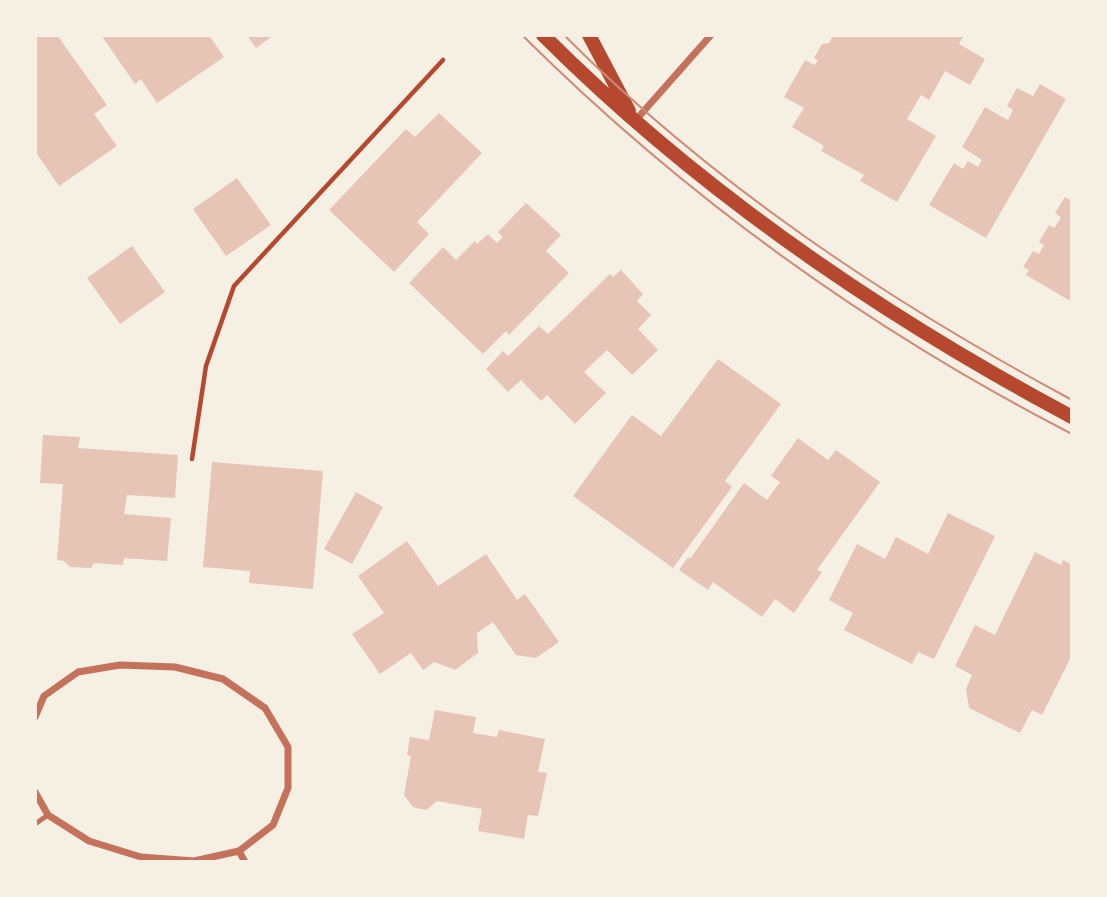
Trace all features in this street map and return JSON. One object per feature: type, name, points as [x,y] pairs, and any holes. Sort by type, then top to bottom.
[{"type":"main road","points":[[542,35],[634,122],[725,196],[828,270],[982,369],[1072,417]]},
{"type":"main road","points":[[589,35],[634,122]]},
{"type":"street","points":[[634,122],[711,35]]},
{"type":"street","points":[[35,717],[44,696],[78,673],[120,665],[175,667],[223,679],[234,686],[265,708],[288,747],[288,788],[272,825],[239,851],[194,861],[141,857],[89,841],[48,815],[35,792]]},
{"type":"street","points":[[239,851],[245,862]]},
{"type":"lane","points":[[35,824],[48,815]]},
{"type":"path","points":[[192,459],[205,366],[234,286],[443,60]]},
{"type":"building","points":[[39,35],[57,35],[107,105],[94,114],[117,146],[59,186],[35,151],[35,38]]},
{"type":"building","points":[[101,35],[209,35],[224,57],[157,103],[141,79],[135,84]]},
{"type":"building","points":[[247,35],[274,35],[256,48]]},
{"type":"building","points":[[833,35],[964,35],[959,44],[985,59],[970,85],[945,71],[929,100],[921,95],[907,119],[936,136],[897,202],[860,181],[864,175],[821,151],[824,146],[792,127],[804,108],[784,97],[805,60],[815,65],[818,60],[814,58],[822,44],[829,43]]},
{"type":"building","points":[[1040,84],[1066,99],[986,238],[929,205],[954,163],[963,169],[968,161],[978,167],[982,160],[962,147],[985,107],[1008,120],[1013,110],[1007,106],[1017,88],[1033,96]]},
{"type":"building","points":[[439,113],[482,153],[417,222],[429,234],[394,272],[329,210],[406,129],[415,137]]},
{"type":"building","points":[[237,178],[271,225],[226,256],[193,209]]},
{"type":"building","points":[[1065,197],[1072,201],[1072,302],[1026,275],[1029,270],[1023,267],[1033,251],[1039,254],[1044,245],[1039,242],[1049,225],[1054,228],[1059,221],[1061,217],[1055,213]]},
{"type":"building","points":[[526,203],[561,235],[546,251],[569,273],[509,335],[506,331],[483,354],[409,283],[443,247],[456,260],[475,241],[477,244],[488,234],[497,243],[503,237],[498,232]]},
{"type":"building","points":[[132,246],[165,292],[120,324],[87,278]]},
{"type":"building","points":[[621,270],[643,294],[637,301],[651,315],[638,329],[658,350],[632,375],[607,350],[584,372],[606,393],[575,424],[547,395],[541,401],[521,380],[508,392],[486,369],[503,351],[508,356],[539,326],[548,334],[610,274],[613,277]]},
{"type":"building","points":[[718,359],[781,404],[725,481],[732,487],[673,568],[573,496],[632,415],[661,436]]},
{"type":"building","points":[[43,435],[80,437],[78,448],[178,455],[175,498],[127,495],[124,514],[171,518],[167,561],[124,558],[123,565],[94,563],[91,568],[70,567],[64,561],[57,560],[63,484],[40,483]]},
{"type":"building","points":[[798,438],[828,460],[836,450],[880,482],[817,570],[822,572],[794,613],[775,599],[762,617],[713,582],[708,590],[679,570],[688,557],[690,559],[744,483],[767,500],[780,482],[771,476]]},
{"type":"building","points":[[212,462],[323,471],[313,589],[249,583],[250,571],[203,567]]},
{"type":"building","points":[[356,492],[383,507],[352,564],[324,549]]},
{"type":"building","points":[[948,513],[995,536],[934,659],[918,652],[912,664],[844,630],[853,613],[829,600],[857,544],[885,559],[896,537],[928,554]]},
{"type":"building","points":[[407,541],[438,586],[486,554],[517,600],[525,594],[559,642],[536,658],[516,655],[493,622],[477,633],[478,653],[455,670],[434,662],[423,670],[411,653],[380,674],[352,634],[384,613],[358,576]]},
{"type":"building","points":[[1035,552],[1061,565],[1063,560],[1072,565],[1072,655],[1042,715],[1032,710],[1020,733],[969,708],[966,689],[972,675],[955,666],[975,625],[995,635]]},
{"type":"building","points":[[435,710],[476,717],[473,733],[497,737],[499,730],[545,739],[538,772],[547,773],[538,816],[528,815],[524,839],[478,831],[482,809],[437,801],[426,810],[413,807],[404,795],[411,756],[407,755],[410,737],[429,740]]},
{"type":"tram line","points":[[522,35],[647,150],[782,256],[923,350],[1072,434]]},
{"type":"tram line","points":[[564,35],[680,141],[804,236],[936,322],[1072,400]]}]
